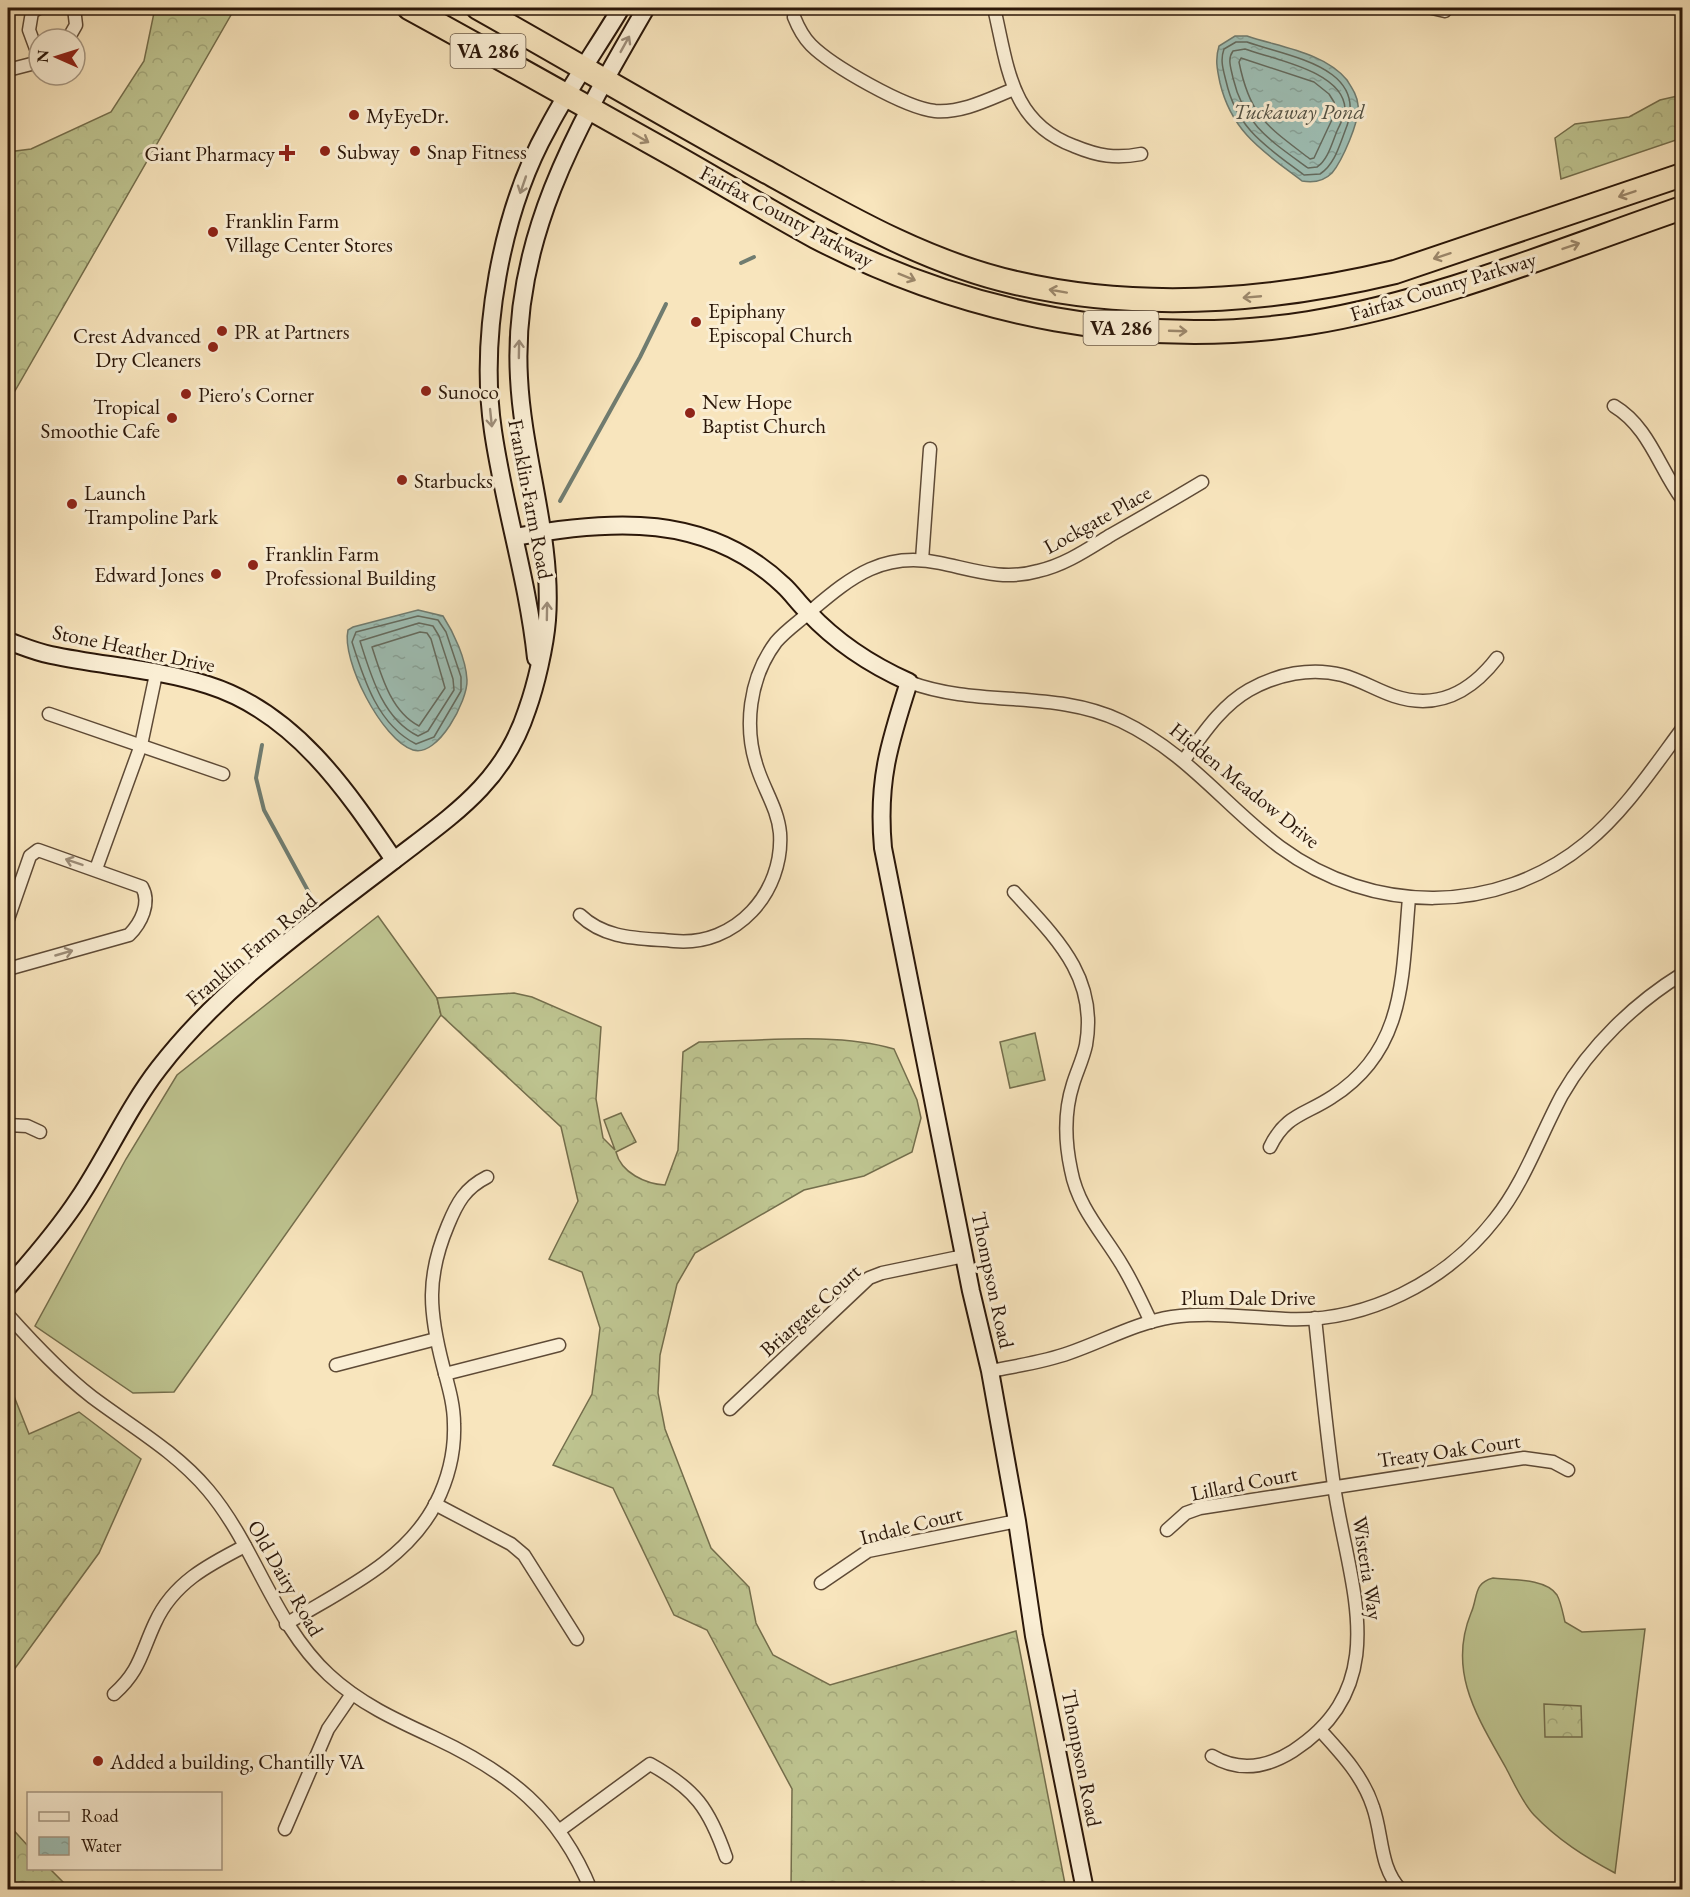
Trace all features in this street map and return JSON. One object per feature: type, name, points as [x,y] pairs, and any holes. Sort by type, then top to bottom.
[{"type":"highway","name":"Fairfax County Parkway","points":[[409,8],[819,238],[909,278],[953,294],[1034,315],[1139,330],[1193,332],[1266,328],[1365,313],[1483,276],[1683,208]]},
{"type":"highway","name":"Fairfax County Parkway","points":[[478,8],[809,196],[921,252],[1015,283],[1114,299],[1230,299],[1274,295],[1352,282],[1395,272],[1683,175]]},
{"type":"street","points":[[29,27],[32,12],[39,8]]},
{"type":"street","points":[[74,8],[75,27]]},
{"type":"street","name":"Franklin Farm Road","points":[[537,668],[531,616],[493,432],[488,359],[491,321],[498,279],[516,206],[531,163],[567,95],[621,8]]},
{"type":"street","name":"Franklin Farm Road","points":[[8,1287],[80,1197],[135,1102],[179,1043],[242,981],[470,802],[493,776],[519,731],[547,622],[542,532],[521,403],[519,374],[522,301],[532,247],[550,189],[590,109],[646,8]]},
{"type":"street","points":[[994,8],[1014,89],[1030,118],[1061,141],[1110,158],[1141,154]]},
{"type":"street","points":[[1432,8],[1445,10]]},
{"type":"street","points":[[794,17],[800,32],[820,53],[900,101],[918,108],[953,110],[972,106],[1014,89]]},
{"type":"street","points":[[8,70],[27,65]]},
{"type":"street","points":[[1614,406],[1635,421],[1644,433],[1663,471],[1683,500]]},
{"type":"street","points":[[922,560],[930,449]]},
{"type":"street","name":"Lockgate Place","points":[[580,915],[602,931],[615,935],[680,942],[697,940],[732,928],[759,904],[777,868],[780,831],[776,812],[753,755],[750,729],[752,701],[759,675],[768,655],[783,635],[846,581],[862,571],[892,562],[922,560],[998,576],[1036,572],[1071,559],[1202,482]]},
{"type":"street","name":"Hidden Meadow Drive","points":[[515,537],[596,525],[635,524],[694,535],[721,545],[762,568],[784,586],[808,613],[866,661],[936,692],[970,697],[1032,699],[1089,709],[1137,730],[1184,760],[1278,845],[1301,861],[1350,885],[1409,898],[1451,898],[1496,890],[1528,879],[1565,858],[1606,825],[1678,743],[1683,729]]},
{"type":"street","name":"Stone Heather Drive","points":[[8,641],[50,655],[207,684],[225,691],[275,720],[316,756],[356,806],[394,860]]},
{"type":"street","points":[[1184,760],[1217,716],[1232,702],[1267,681],[1285,675],[1323,672],[1362,681],[1391,695],[1425,701],[1444,699],[1461,693],[1477,681],[1497,658]]},
{"type":"street","points":[[96,869],[141,745],[156,674]]},
{"type":"street","name":"Thompson Road","points":[[909,682],[884,767],[880,801],[883,848],[964,1256],[990,1371],[1017,1521],[1034,1636],[1085,1890]]},
{"type":"street","points":[[49,714],[223,774]]},
{"type":"street","points":[[8,919],[33,852],[42,851],[142,887],[147,902],[136,928],[129,935],[8,969]]},
{"type":"street","points":[[1014,892],[1060,942],[1080,979],[1088,1025],[1085,1046],[1068,1105],[1067,1149],[1071,1172],[1086,1213],[1121,1263],[1151,1322]]},
{"type":"street","points":[[1270,1147],[1286,1122],[1349,1086],[1378,1053],[1396,1014],[1401,992],[1409,898]]},
{"type":"street","name":"Plum Dale Drive","points":[[990,1371],[1068,1354],[1151,1322],[1205,1314],[1287,1319],[1315,1318],[1350,1312],[1383,1302],[1431,1278],[1460,1256],[1496,1219],[1514,1190],[1563,1094],[1596,1049],[1649,996],[1683,974]]},
{"type":"street","points":[[8,1125],[27,1126],[40,1132]]},
{"type":"street","points":[[286,1624],[388,1561],[421,1527],[444,1484],[453,1446],[453,1413],[436,1339],[430,1296],[439,1247],[458,1202],[466,1191],[487,1177]]},
{"type":"street","name":"Briargate Court","points":[[730,1409],[870,1278],[882,1273],[964,1256]]},
{"type":"street","name":"Old Dairy Road","points":[[8,1315],[68,1377],[189,1469],[223,1510],[245,1546],[286,1624],[317,1664],[352,1694],[385,1714],[481,1761],[506,1776],[542,1808],[560,1830],[576,1856],[591,1890]]},
{"type":"street","name":"Wisteria Way","points":[[1212,1756],[1235,1766],[1265,1765],[1288,1754],[1320,1730],[1347,1691],[1357,1662],[1359,1618],[1334,1486],[1315,1318]]},
{"type":"street","points":[[336,1365],[436,1339]]},
{"type":"street","points":[[445,1374],[559,1345]]},
{"type":"street","name":"Treaty Oak Court","points":[[1334,1486],[1524,1458],[1553,1462],[1568,1470]]},
{"type":"street","name":"Lillard Court","points":[[1167,1530],[1186,1513],[1200,1508],[1334,1486]]},
{"type":"street","points":[[435,1504],[511,1544],[524,1555],[577,1639]]},
{"type":"street","name":"Indale Court","points":[[821,1583],[868,1551],[1017,1521]]},
{"type":"street","points":[[114,1694],[136,1671],[156,1621],[175,1593],[206,1566],[245,1546]]},
{"type":"street","points":[[285,1829],[328,1729],[352,1694]]},
{"type":"street","points":[[1320,1730],[1364,1785],[1373,1806],[1385,1864],[1401,1890]]},
{"type":"street","points":[[560,1830],[650,1764],[676,1779],[700,1801],[726,1857]]},
{"type":"green space","points":[[155,8],[235,8],[8,403],[8,292],[11,286],[8,284],[8,152],[31,149],[111,112],[144,61]]},
{"type":"green space","points":[[1682,95],[1682,138],[1561,179],[1555,138],[1575,124],[1629,117],[1660,100]]},
{"type":"green space","points":[[378,916],[437,998],[441,1015],[174,1392],[133,1393],[35,1326],[126,1159],[177,1075]]},
{"type":"green space","points":[[514,993],[532,997],[601,1027],[596,1099],[603,1138],[615,1150],[604,1120],[621,1113],[636,1142],[616,1152],[619,1159],[623,1166],[635,1176],[658,1184],[665,1185],[678,1150],[683,1052],[699,1042],[824,1039],[872,1044],[894,1049],[917,1100],[921,1118],[912,1152],[864,1176],[804,1190],[695,1253],[677,1284],[660,1355],[658,1393],[665,1429],[711,1548],[749,1587],[756,1623],[773,1655],[830,1685],[1016,1631],[1066,1889],[791,1889],[792,1789],[707,1630],[674,1615],[613,1488],[553,1465],[592,1394],[600,1328],[582,1272],[549,1259],[578,1201],[561,1127],[441,1015],[437,998]]},
{"type":"green space","points":[[1035,1033],[1045,1080],[1010,1088],[1000,1042]]},
{"type":"green space","points":[[8,1381],[29,1434],[79,1412],[141,1459],[99,1553],[8,1678]]},
{"type":"green space","points":[[1493,1578],[1527,1581],[1552,1589],[1557,1595],[1565,1622],[1582,1632],[1645,1629],[1615,1873],[1572,1847],[1534,1815],[1518,1792],[1476,1713],[1464,1675],[1462,1655],[1464,1635],[1479,1587]]},
{"type":"green space","points":[[1544,1704],[1581,1706],[1582,1737],[1545,1737]]},
{"type":"green space","points":[[8,1824],[27,1845],[27,1870],[51,1870],[70,1889],[8,1889]]},
{"type":"water","name":"Tuckaway Pond","points":[[1235,36],[1247,36],[1314,57],[1326,63],[1347,80],[1357,98],[1358,112],[1345,150],[1329,176],[1318,181],[1302,181],[1251,140],[1241,128],[1225,100],[1217,64],[1219,46]]},
{"type":"water","points":[[418,610],[443,616],[459,647],[467,680],[462,700],[450,726],[432,745],[423,750],[413,750],[401,743],[389,731],[366,698],[351,660],[348,630]]},
{"type":"waterway","points":[[741,263],[754,257]]},
{"type":"waterway","points":[[560,501],[640,357],[666,304]]},
{"type":"waterway","points":[[262,745],[256,778],[264,810],[313,900]]},
{"type":"waterway","points":[[8,1880],[21,1890]]},
{"type":"place","name":"MyEyeDr.","points":[[354,115]]},
{"type":"place","name":"Subway","points":[[325,151]]},
{"type":"place","name":"Snap Fitness","points":[[415,151]]},
{"type":"place","name":"Giant Pharmacy","points":[[287,153]]},
{"type":"place","name":"Franklin Farm Village Center Stores","points":[[213,232]]},
{"type":"place","name":"Epiphany Episcopal Church","points":[[696,322]]},
{"type":"place","name":"PR at Partners","points":[[222,331]]},
{"type":"place","name":"Crest Advanced Dry Cleaners","points":[[213,347]]},
{"type":"place","name":"Sunoco","points":[[426,391]]},
{"type":"place","name":"Piero's Corner","points":[[186,394]]},
{"type":"place","name":"New Hope Baptist Church","points":[[690,413]]},
{"type":"place","name":"Tropical Smoothie Cafe","points":[[172,418]]},
{"type":"place","name":"Starbucks","points":[[402,480]]},
{"type":"place","name":"Launch Trampoline Park","points":[[72,504]]},
{"type":"place","name":"Franklin Farm Professional Building","points":[[253,565]]},
{"type":"place","name":"Edward Jones","points":[[216,574]]},
{"type":"place","name":"Added a building, Chantilly VA","points":[[98,1761]]}]
